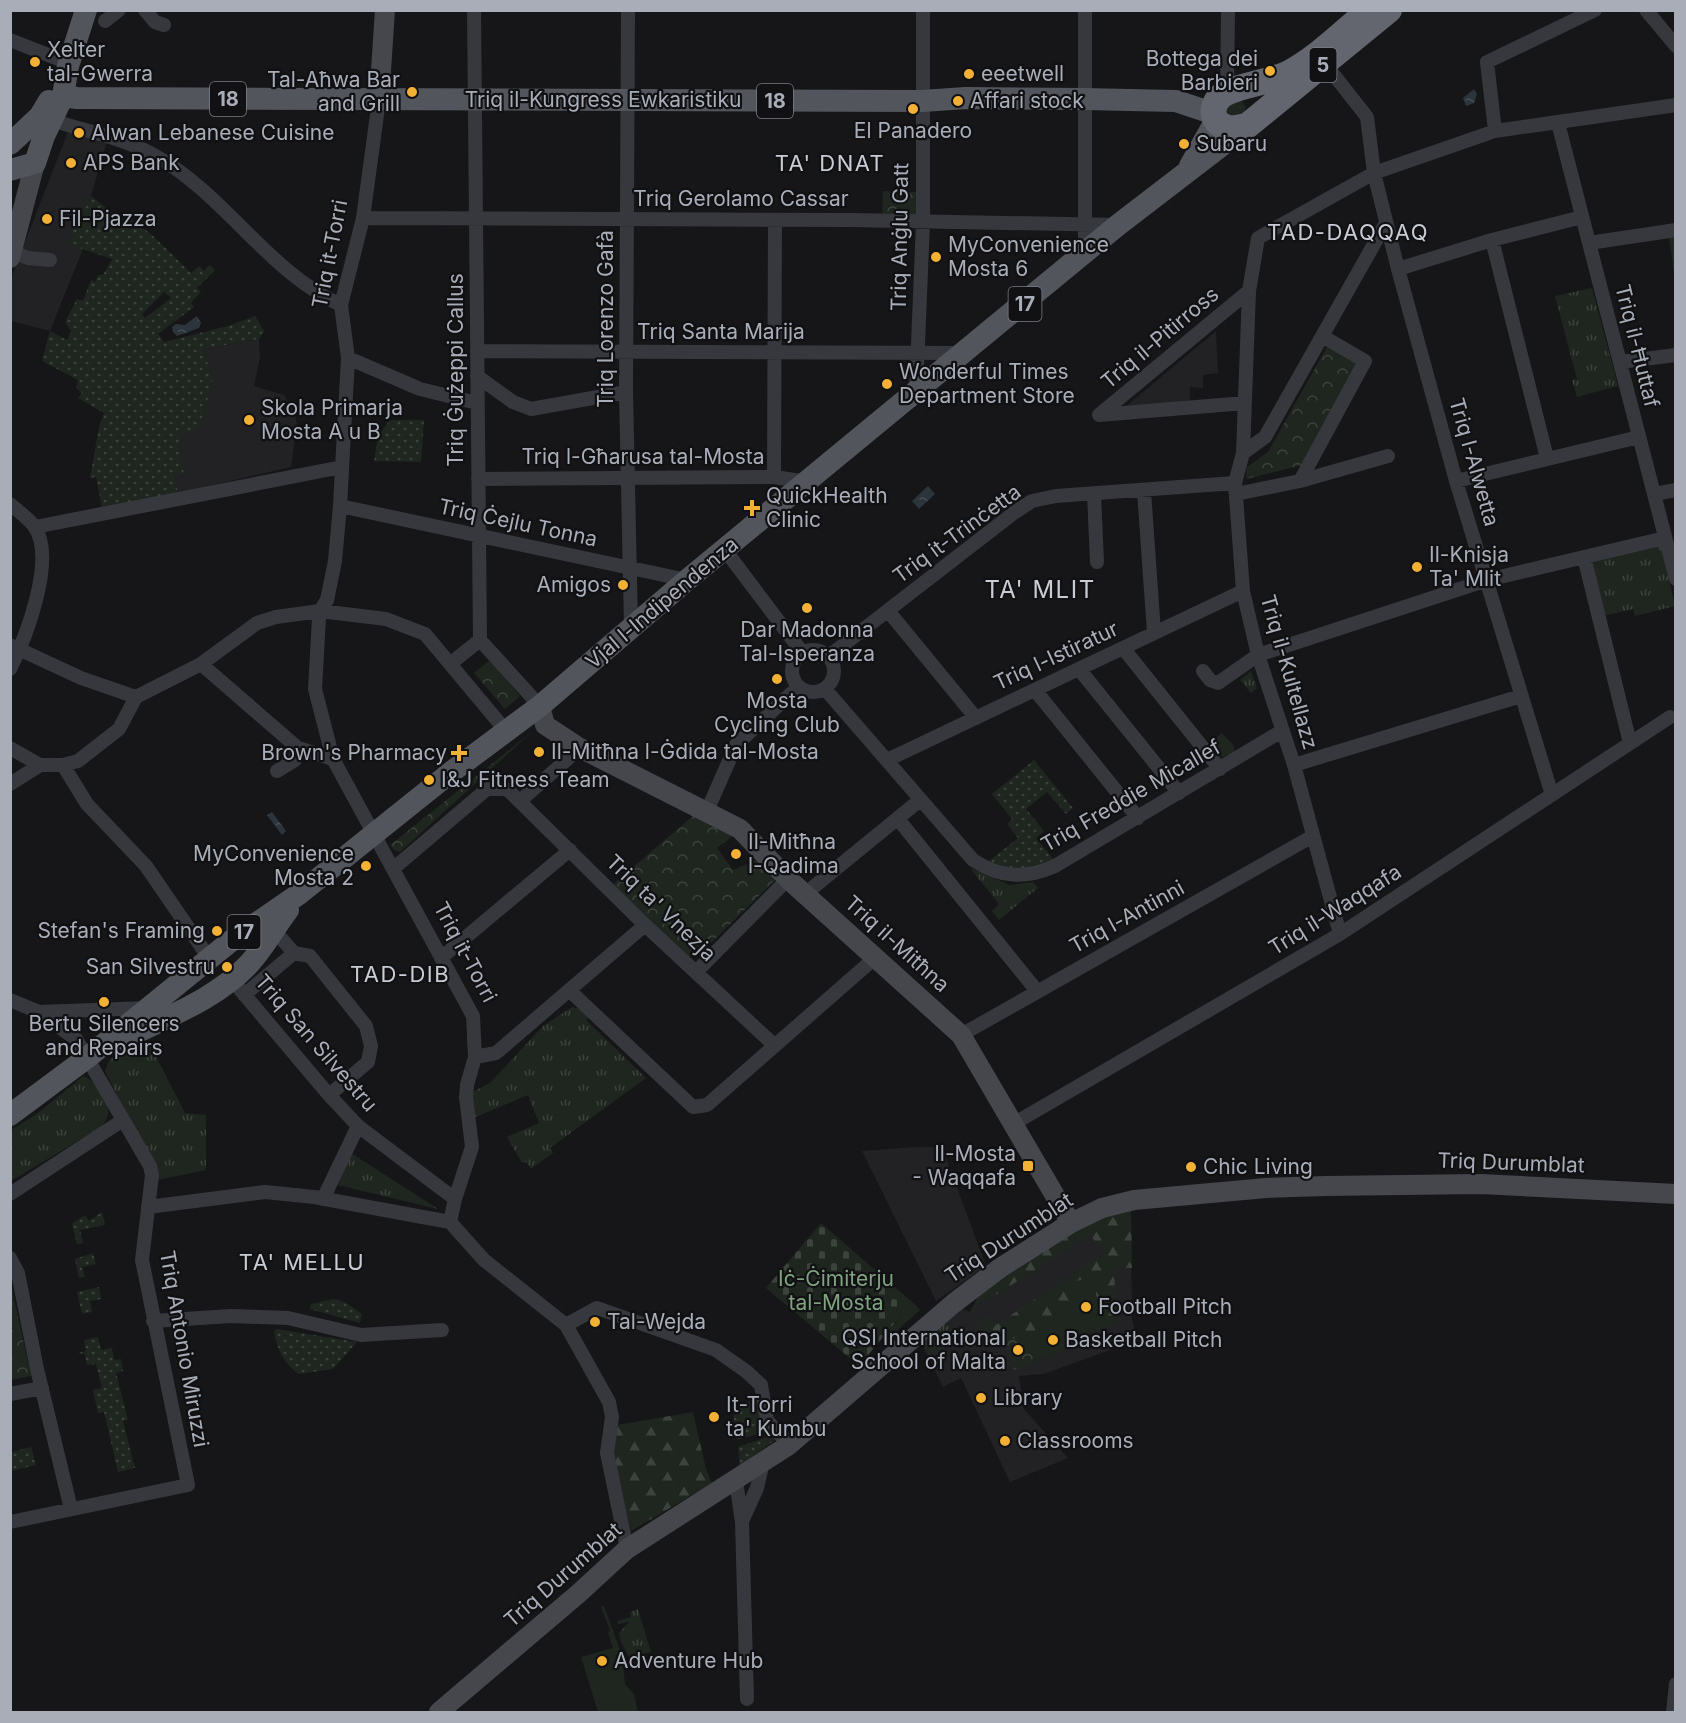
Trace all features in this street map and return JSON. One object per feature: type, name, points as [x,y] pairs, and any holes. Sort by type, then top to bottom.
[{"type":"highway","name":"5","points":[[1227,91],[1274,80],[1291,73],[1370,10]]},
{"type":"highway","name":"5","points":[[1247,126],[1389,10]]},
{"type":"highway","points":[[1227,91],[1218,99],[1214,117],[1230,129],[1247,126]]},
{"type":"main road","points":[[35,163],[46,118],[65,63],[95,16]]},
{"type":"main road","points":[[13,143],[46,118],[63,96],[65,63]]},
{"type":"main road","name":"Triq il-Kungress Ewkaristiku","points":[[63,96],[628,101],[1084,99],[1176,101],[1214,117]]},
{"type":"main road","name":"Vjal l-Indipendenza","points":[[1188,170],[1214,117]]},
{"type":"main road","name":"Vjal l-Indipendenza","points":[[10,1115],[88,1057],[231,941],[299,894],[540,706],[687,580],[809,482],[1118,225],[1247,126]]},
{"type":"main road","points":[[13,143],[22,144],[34,154],[35,163]]},
{"type":"main road","points":[[10,170],[35,163]]},
{"type":"main road","name":"Vjal l-Indipendenza","points":[[88,1057],[208,996],[238,987],[249,964],[299,894]]},
{"type":"main road","points":[[231,941],[244,954],[249,964]]},
{"type":"main road","points":[[191,974],[196,990],[208,996]]},
{"type":"street","points":[[95,16],[118,10]]},
{"type":"street","points":[[145,10],[155,22],[164,25]]},
{"type":"street","name":"Triq it-Torri","points":[[385,10],[379,100],[363,218],[341,305],[348,358],[340,506],[335,561],[327,600],[320,614],[314,678],[333,759],[473,1016],[475,1056],[466,1097],[472,1147],[450,1222]]},
{"type":"street","name":"Triq Ġużeppi Callus","points":[[474,10],[473,99],[480,640]]},
{"type":"street","name":"Triq Lorenzo Gafà","points":[[628,10],[626,392],[630,477],[631,627]]},
{"type":"street","name":"Triq Anġlu Gatt","points":[[916,392],[923,223],[923,10]]},
{"type":"street","points":[[1085,10],[1083,225],[1085,254]]},
{"type":"street","points":[[1227,91],[1228,10]]},
{"type":"street","points":[[1495,131],[1486,62],[1594,10]]},
{"type":"street","points":[[1646,10],[1676,46]]},
{"type":"street","points":[[10,40],[65,63]]},
{"type":"street","name":"Triq l-Alwetta","points":[[1330,70],[1367,117],[1374,172],[1398,269],[1456,481],[1552,795]]},
{"type":"street","points":[[1374,172],[1495,131],[1676,105]]},
{"type":"street","points":[[46,118],[110,135],[160,158],[198,188],[304,283],[341,305]]},
{"type":"street","name":"Triq il-Ħuttaf","points":[[1558,123],[1676,579]]},
{"type":"street","points":[[35,163],[12,255],[50,260]]},
{"type":"street","name":"Triq il-Kultellazz","points":[[1340,934],[1294,765],[1258,655],[1243,591],[1236,488],[1243,453],[1249,291],[1258,238],[1374,172]]},
{"type":"street","points":[[1398,269],[1492,240],[1582,217]]},
{"type":"street","name":"Triq Gerolamo Cassar","points":[[363,218],[775,220],[1118,225]]},
{"type":"street","points":[[774,477],[775,220]]},
{"type":"street","points":[[1243,453],[1264,437],[1386,223]]},
{"type":"street","points":[[1589,243],[1676,230]]},
{"type":"street","points":[[1492,240],[1547,458]]},
{"type":"street","name":"Triq il-Pitirross","points":[[1245,403],[1099,415],[1249,291]]},
{"type":"street","points":[[1300,481],[1365,361],[1322,336]]},
{"type":"street","name":"Triq Santa Marija","points":[[477,351],[965,353]]},
{"type":"street","points":[[1620,362],[1676,355]]},
{"type":"street","points":[[348,358],[420,390],[477,403]]},
{"type":"street","points":[[477,376],[513,402],[531,409],[626,392]]},
{"type":"street","points":[[1456,481],[1639,437]]},
{"type":"street","name":"Triq it-Trinċetta","points":[[829,656],[1032,501],[1056,496],[1236,488],[1300,481],[1388,456]]},
{"type":"street","points":[[35,527],[342,467]]},
{"type":"street","name":"Triq l-Għarusa tal-Mosta","points":[[478,479],[774,477],[809,482]]},
{"type":"street","points":[[1654,494],[1676,490]]},
{"type":"street","points":[[1144,491],[1154,633]]},
{"type":"street","points":[[1094,494],[1097,562]]},
{"type":"street","points":[[10,504],[35,527],[41,550],[39,592],[15,647],[10,669]]},
{"type":"street","name":"Triq Ċejlu Tonna","points":[[340,506],[687,580]]},
{"type":"street","points":[[1203,671],[1210,680],[1218,683],[1258,655],[1487,580],[1665,538]]},
{"type":"street","points":[[725,550],[802,652]]},
{"type":"street","points":[[1584,557],[1630,743]]},
{"type":"street","name":"Triq l-Istiratur","points":[[887,760],[1243,591]]},
{"type":"street","points":[[889,612],[976,718]]},
{"type":"street","points":[[10,748],[40,765],[63,765],[87,756],[119,729],[136,697],[201,664],[257,623],[276,617],[320,614],[386,619],[424,634],[506,731]]},
{"type":"street","points":[[450,664],[480,640],[540,706]]},
{"type":"street","points":[[15,647],[81,678],[136,697]]},
{"type":"street","points":[[1123,648],[1220,769]]},
{"type":"street","points":[[816,650],[829,656],[833,663],[834,677],[825,689],[811,693],[798,687],[792,669],[793,662],[802,652],[816,650]]},
{"type":"street","points":[[201,664],[298,748],[333,759]]},
{"type":"street","points":[[1079,669],[1179,793]]},
{"type":"street","points":[[707,811],[736,745],[798,687]]},
{"type":"street","name":"Triq Freddie Micallef","points":[[825,689],[973,860],[988,870],[1006,875],[1025,876],[1055,866],[1282,731]]},
{"type":"street","points":[[1035,690],[1138,818]]},
{"type":"street","points":[[1294,765],[1521,696]]},
{"type":"street","name":"Triq il-Mitħna","points":[[540,706],[545,724],[580,748],[740,829],[788,879],[961,1035],[1071,1223]]},
{"type":"street","name":"Triq il-Waqqafa","points":[[1013,1124],[1340,934],[1670,717]]},
{"type":"street","points":[[277,771],[295,760],[298,748]]},
{"type":"street","points":[[520,801],[580,748]]},
{"type":"street","points":[[10,784],[40,765]]},
{"type":"street","points":[[63,765],[87,804],[146,866],[209,958]]},
{"type":"street","name":"Triq ta' Vnezja","points":[[394,868],[487,789],[507,789],[645,925],[774,1045]]},
{"type":"street","points":[[805,894],[920,801]]},
{"type":"street","points":[[898,819],[1037,991]]},
{"type":"street","name":"Triq l-Antinni","points":[[961,1035],[1313,836]]},
{"type":"street","points":[[441,958],[570,850]]},
{"type":"street","points":[[696,972],[788,879]]},
{"type":"street","points":[[475,1056],[496,1053],[645,925]]},
{"type":"street","points":[[273,929],[294,953],[310,956],[366,1026],[371,1046],[368,1062],[329,1095]]},
{"type":"street","name":"Vjal l-Indipendenza","points":[[238,987],[294,953]]},
{"type":"street","points":[[570,991],[693,1107],[707,1105],[876,957]]},
{"type":"street","name":"Triq San Silvestru","points":[[238,987],[358,1126],[455,1199]]},
{"type":"street","points":[[10,1000],[39,1012],[147,1008]]},
{"type":"street","name":"Triq Antonio Miruzzi","points":[[39,1012],[76,1039],[150,1166],[142,1260],[188,1485],[71,1509]]},
{"type":"street","points":[[10,1194],[123,1120]]},
{"type":"street","points":[[323,1199],[358,1126]]},
{"type":"street","name":"Triq Durumblat","points":[[439,1713],[627,1549],[789,1445],[954,1303],[1000,1268],[1071,1223],[1102,1208],[1134,1200],[1266,1188],[1480,1184],[1676,1194]]},
{"type":"street","points":[[148,1207],[265,1192],[323,1199],[450,1222],[484,1260],[566,1325],[611,1407],[607,1454],[627,1549]]},
{"type":"street","points":[[10,1258],[71,1509],[10,1522]]},
{"type":"street","points":[[566,1325],[597,1308],[716,1350],[761,1385],[767,1420],[789,1445]]},
{"type":"street","points":[[153,1322],[231,1316],[288,1318],[361,1335],[442,1330]]},
{"type":"street","points":[[10,1394],[42,1388]]},
{"type":"street","points":[[742,1522],[757,1488],[763,1462]]},
{"type":"street","points":[[736,1481],[742,1522],[747,1699]]},
{"type":"street","points":[[1673,1713],[1676,1684]]},
{"type":"shaded area","points":[[69,129],[108,138],[91,196],[82,217],[79,216],[68,244],[83,249],[50,331],[11,321],[10,281]]},
{"type":"shaded area","points":[[1216,331],[1218,373],[1203,375],[1203,388],[1190,387],[1190,406],[1124,408]]},
{"type":"shaded area","name":"Skola Primarja Mosta A u B","points":[[259,339],[260,357],[254,386],[284,395],[295,415],[297,424],[291,467],[178,493],[175,476],[184,475],[177,434],[204,413],[213,379],[203,349]]},
{"type":"shaded area","points":[[942,1147],[986,1266],[936,1301],[862,1151]]},
{"type":"shaded area","name":"QSI International School of Malta","points":[[1131,1208],[1132,1320],[1138,1340],[1044,1374],[1019,1376],[1024,1409],[1068,1458],[1010,1482],[961,1378],[943,1387],[920,1340],[960,1308],[970,1312],[984,1286]]},
{"type":"green space","points":[[1241,99],[1246,108],[1241,118],[1226,114],[1225,104]]},
{"type":"green space","points":[[883,191],[916,192],[917,215],[882,214]]},
{"type":"green space","points":[[91,196],[123,221],[132,220],[151,234],[191,273],[199,266],[204,271],[210,265],[215,270],[197,288],[201,292],[191,303],[194,307],[158,334],[164,342],[228,326],[255,316],[264,331],[259,339],[203,349],[213,379],[204,413],[196,430],[178,434],[184,475],[175,476],[178,493],[102,508],[96,477],[90,478],[99,427],[104,413],[78,398],[82,393],[76,388],[78,380],[42,361],[50,331],[67,340],[71,331],[65,322],[77,299],[83,301],[91,280],[95,282],[98,275],[103,275],[112,259],[68,244],[78,216],[82,216]],"holes":[[[164,292],[171,298],[145,318],[142,314]]]},
{"type":"green space","points":[[1675,236],[1675,281],[1669,237]]},
{"type":"green space","points":[[1592,288],[1618,386],[1577,397],[1572,380],[1577,379],[1555,296]]},
{"type":"green space","points":[[1328,345],[1358,362],[1302,465],[1246,479],[1247,467],[1268,452]]},
{"type":"green space","points":[[390,420],[424,420],[421,462],[374,461],[378,436]]},
{"type":"green space","points":[[1661,546],[1675,606],[1635,616],[1633,609],[1603,616],[1590,563]]},
{"type":"green space","points":[[490,660],[520,696],[505,709],[474,673]]},
{"type":"green space","points":[[1251,671],[1257,688],[1251,693],[1240,680]]},
{"type":"green space","points":[[533,731],[400,852],[394,850],[390,845]]},
{"type":"green space","points":[[1222,733],[1234,746],[1235,752],[1222,757],[1210,743]]},
{"type":"green space","points":[[1034,760],[1073,808],[1066,814],[1047,792],[1026,809],[1044,831],[1036,838],[1054,860],[1010,872],[988,862],[1018,838],[1007,824],[1012,819],[992,794]]},
{"type":"green space","points":[[694,815],[735,834],[717,848],[733,870],[756,860],[776,879],[699,955],[688,957],[612,885]]},
{"type":"green space","points":[[970,868],[1010,885],[1033,882],[1038,888],[999,920],[992,911],[999,904]]},
{"type":"green space","points":[[572,1007],[580,1009],[590,1017],[586,1020],[646,1078],[550,1148],[553,1153],[531,1169],[526,1162],[522,1163],[507,1137],[539,1123],[528,1095],[471,1119],[471,1093],[490,1083],[543,1026]]},
{"type":"green space","points":[[148,1041],[185,1113],[206,1115],[206,1170],[157,1180],[155,1161],[127,1115],[105,1071],[109,1060]]},
{"type":"green space","points":[[83,1076],[92,1081],[107,1104],[108,1116],[104,1123],[101,1127],[11,1181],[11,1130],[38,1113]]},
{"type":"green space","points":[[351,1153],[438,1209],[338,1185]]},
{"type":"green space","points":[[1131,1208],[1132,1268],[1114,1267],[1116,1323],[1108,1327],[1089,1277],[1065,1286],[1089,1341],[1082,1344],[1071,1318],[1004,1342],[1002,1338],[980,1333],[977,1322],[990,1315],[996,1325],[1105,1253],[1090,1235],[983,1303],[982,1298],[973,1312],[970,1312],[984,1286],[1079,1224]]},
{"type":"green space","points":[[102,1212],[105,1225],[80,1230],[83,1243],[77,1244],[72,1224],[85,1215],[89,1221]]},
{"type":"green space","name":"Iċ-Ċimiterju tal-Mosta","points":[[821,1223],[912,1302],[859,1366],[766,1288]]},
{"type":"green space","points":[[93,1253],[96,1264],[82,1267],[85,1277],[79,1278],[75,1259]]},
{"type":"green space","name":"Football Pitch","points":[[1089,1277],[1108,1327],[1083,1337],[1064,1286]]},
{"type":"green space","points":[[11,1285],[31,1376],[10,1380]]},
{"type":"green space","points":[[99,1287],[101,1299],[90,1301],[92,1312],[82,1314],[77,1292]]},
{"type":"green space","points":[[334,1299],[345,1302],[362,1314],[360,1323],[310,1309],[311,1304]]},
{"type":"green space","points":[[912,1302],[920,1310],[892,1335],[888,1332]]},
{"type":"green space","name":"Basketball Pitch","points":[[1072,1317],[1082,1344],[1035,1360],[1024,1336]]},
{"type":"green space","points":[[943,1320],[959,1339],[928,1355],[920,1340]]},
{"type":"green space","points":[[277,1329],[357,1342],[333,1369],[298,1374],[279,1350],[274,1331]]},
{"type":"green space","points":[[1024,1336],[1036,1362],[1014,1370],[1004,1342]]},
{"type":"green space","points":[[98,1337],[101,1350],[112,1348],[114,1360],[121,1359],[123,1371],[116,1373],[128,1420],[123,1421],[135,1468],[118,1472],[104,1412],[98,1413],[93,1390],[102,1388],[96,1364],[87,1365],[85,1354],[78,1353],[86,1351],[84,1340]]},
{"type":"green space","points":[[761,1399],[771,1430],[737,1440],[732,1405]]},
{"type":"green space","points":[[693,1412],[706,1469],[712,1483],[631,1531],[612,1452],[617,1425]]},
{"type":"green space","points":[[774,1435],[776,1439],[740,1466],[738,1447]]},
{"type":"green space","points":[[31,1447],[36,1465],[11,1471],[11,1452]]},
{"type":"green space","name":"Adventure Hub","points":[[604,1606],[622,1655],[625,1684],[634,1694],[638,1712],[598,1712],[581,1657],[613,1648],[608,1633],[610,1630],[601,1607]]},
{"type":"green space","points":[[638,1609],[651,1652],[629,1657],[619,1633],[629,1622],[618,1624],[617,1621],[631,1617],[630,1612]]},
{"type":"water","points":[[1474,89],[1477,94],[1474,103],[1466,106],[1463,98]]},
{"type":"water","points":[[197,316],[201,323],[199,328],[177,336],[173,332],[172,327],[176,324],[185,325]]},
{"type":"water","points":[[928,486],[935,494],[919,509],[912,501]]},
{"type":"water","points":[[272,812],[286,831],[282,835],[267,815]]},
{"type":"place","name":"Xelter tal-Gwerra","points":[[35,62]]},
{"type":"place","name":"Bottega dei Barbieri","points":[[1270,71]]},
{"type":"place","name":"eeetwell","points":[[969,74]]},
{"type":"place","name":"Tal-Aħwa Bar and Grill","points":[[412,92]]},
{"type":"place","name":"Affari stock","points":[[958,101]]},
{"type":"place","name":"El Panadero","points":[[913,109]]},
{"type":"place","name":"Alwan Lebanese Cuisine","points":[[79,133]]},
{"type":"place","name":"Subaru","points":[[1184,144]]},
{"type":"place","name":"APS Bank","points":[[71,163]]},
{"type":"place","name":"Fil-Pjazza","points":[[47,219]]},
{"type":"place","name":"MyConvenience Mosta 6","points":[[936,257]]},
{"type":"place","name":"Wonderful Times Department Store","points":[[887,384]]},
{"type":"place","name":"Skola Primarja Mosta A u B","points":[[249,420]]},
{"type":"place","name":"QuickHealth Clinic","points":[[752,508]]},
{"type":"place","name":"Il-Knisja Ta' Mlit","points":[[1417,567]]},
{"type":"place","name":"Amigos","points":[[623,585]]},
{"type":"place","name":"Dar Madonna Tal-Isperanza","points":[[807,608]]},
{"type":"place","name":"Mosta Cycling Club","points":[[777,679]]},
{"type":"place","name":"Il-Mitħna l-Ġdida tal-Mosta","points":[[539,752]]},
{"type":"place","name":"Brown's Pharmacy","points":[[459,753]]},
{"type":"place","name":"I&J Fitness Team","points":[[429,780]]},
{"type":"place","name":"Il-Mitħna l-Qadima","points":[[736,854]]},
{"type":"place","name":"MyConvenience Mosta 2","points":[[366,866]]},
{"type":"place","name":"Stefan's Framing","points":[[217,931]]},
{"type":"place","name":"San Silvestru","points":[[227,967]]},
{"type":"place","name":"Bertu Silencers and Repairs","points":[[104,1002]]},
{"type":"place","name":"Il-Mosta - Waqqafa","points":[[1028,1166]]},
{"type":"place","name":"Chic Living","points":[[1191,1167]]},
{"type":"place","name":"Football Pitch","points":[[1086,1307]]},
{"type":"place","name":"Tal-Wejda","points":[[595,1322]]},
{"type":"place","name":"Basketball Pitch","points":[[1053,1340]]},
{"type":"place","name":"QSI International School of Malta","points":[[1018,1350]]},
{"type":"place","name":"Library","points":[[981,1398]]},
{"type":"place","name":"It-Torri ta' Kumbu","points":[[714,1417]]},
{"type":"place","name":"Classrooms","points":[[1005,1441]]},
{"type":"place","name":"Adventure Hub","points":[[602,1661]]},
{"type":"district","name":"TA' DNAT","points":[[830,163]]},
{"type":"district","name":"TAD-DAQQAQ","points":[[1348,232]]},
{"type":"district","name":"TA' MLIT","points":[[1040,590]]},
{"type":"district","name":"TAD-DIB","points":[[400,974]]},
{"type":"district","name":"TA' MELLU","points":[[302,1262]]}]
